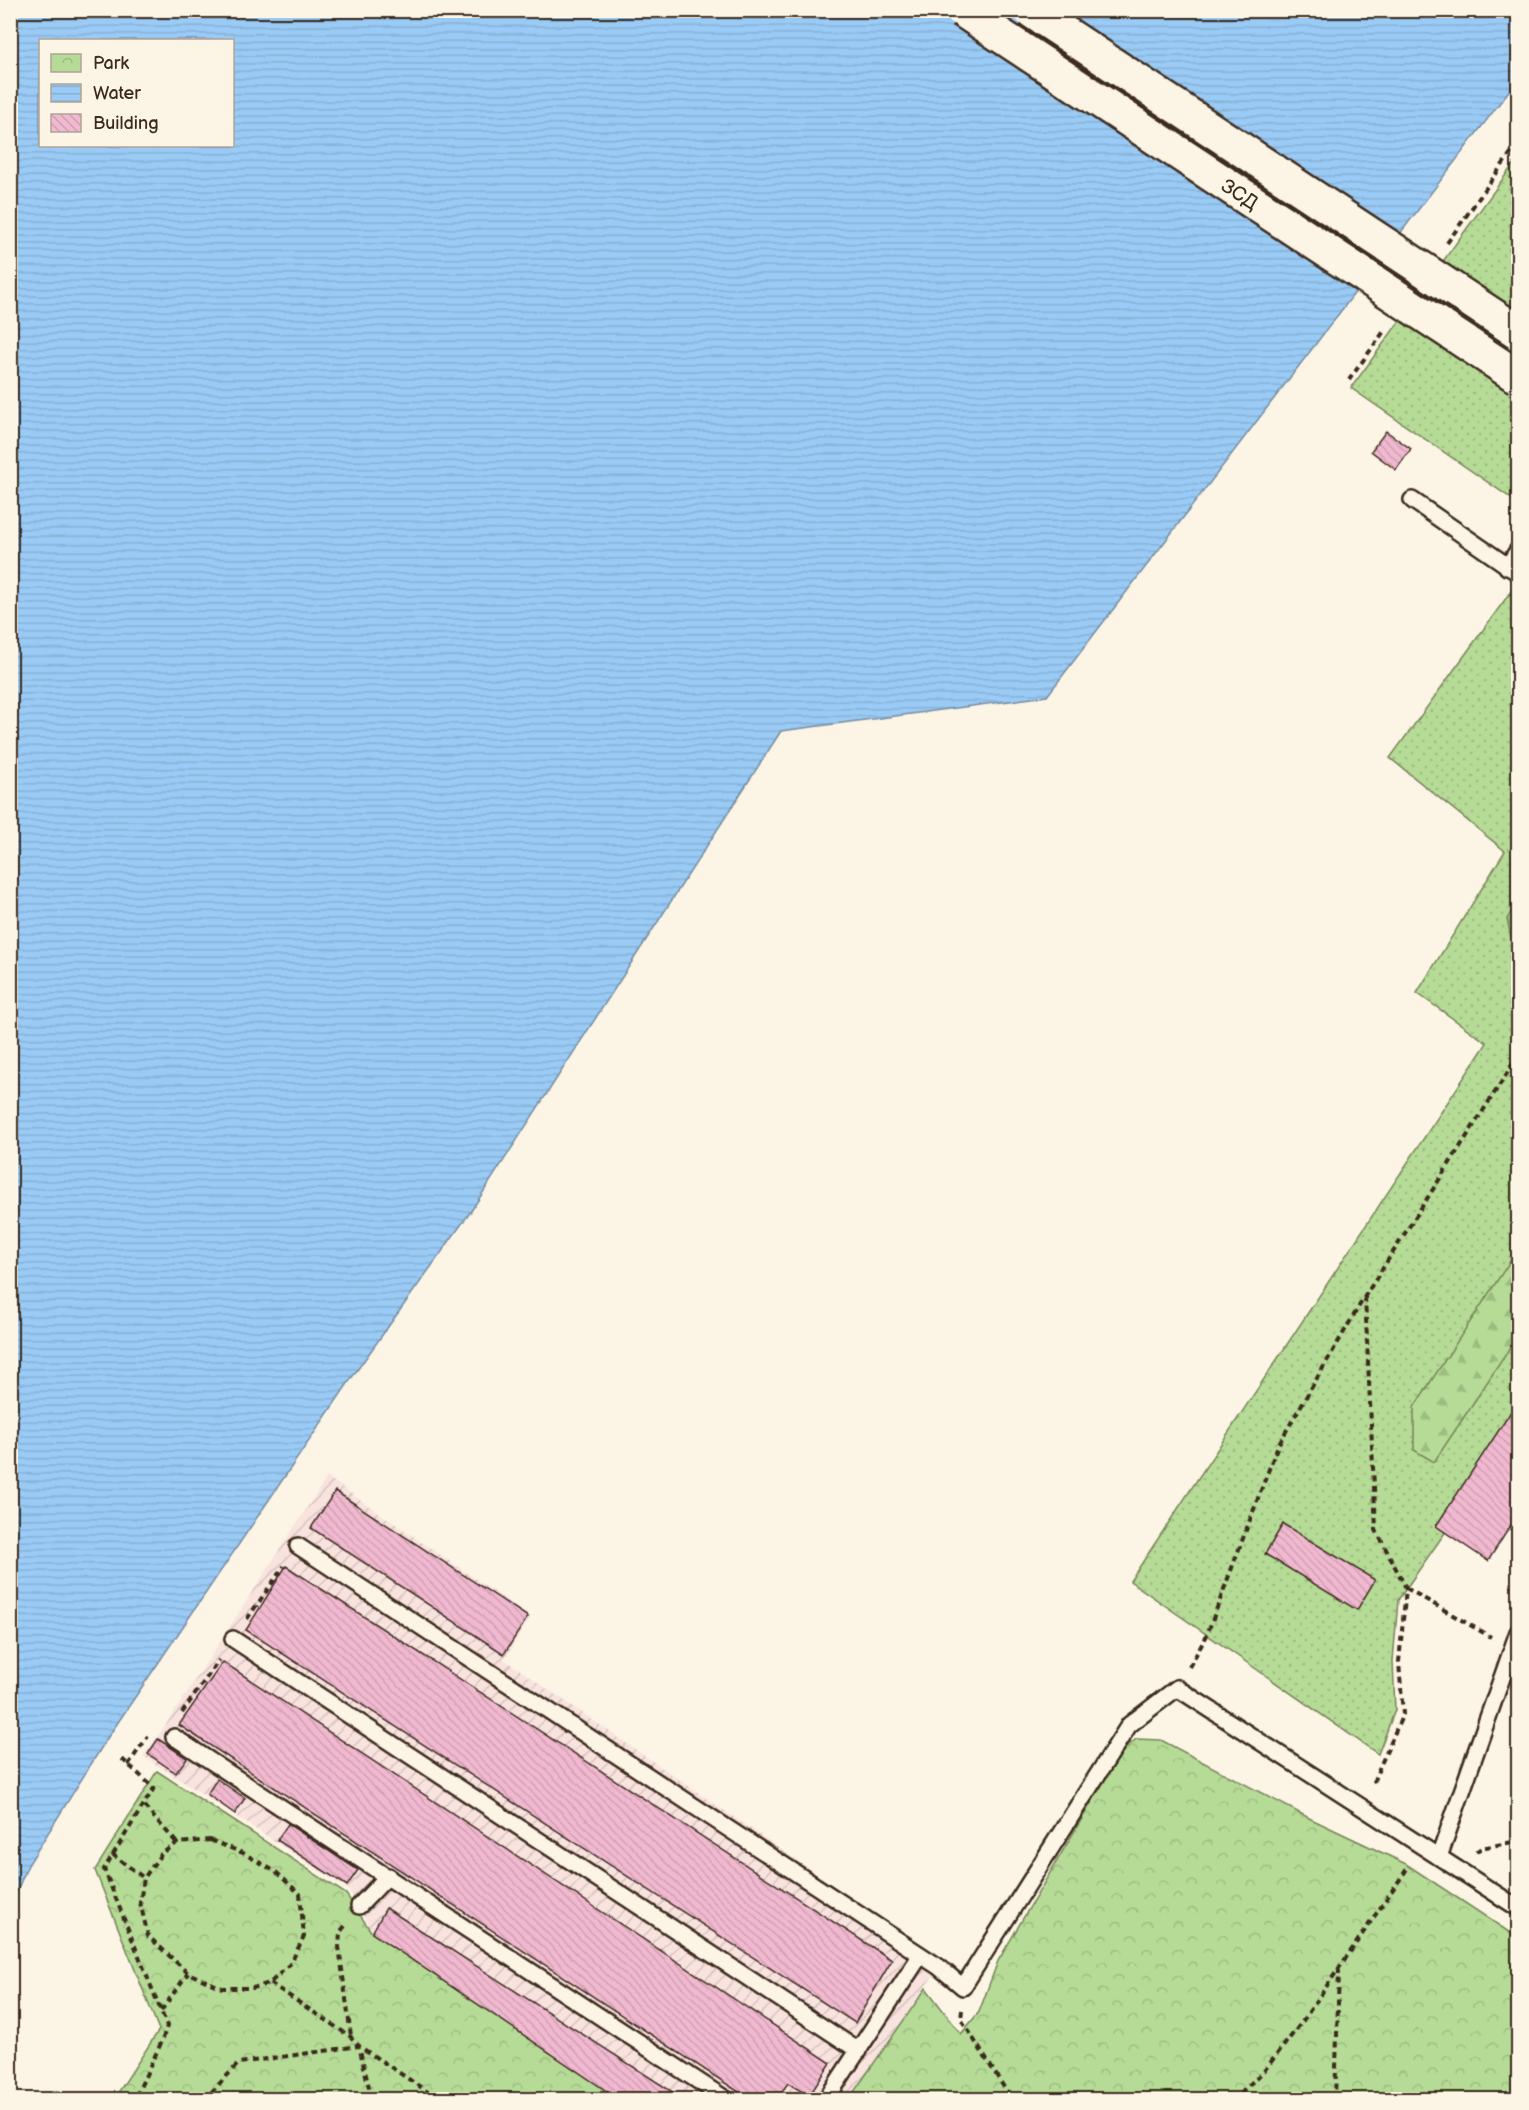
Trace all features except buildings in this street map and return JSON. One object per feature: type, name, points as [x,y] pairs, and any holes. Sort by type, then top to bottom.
[{"type":"highway","name":"ЗСД","points":[[962,10],[1518,377]]},
{"type":"highway","name":"ЗСД","points":[[1030,10],[1518,332]]},
{"type":"lane","points":[[1412,500],[1513,570],[1518,550]]},
{"type":"lane","points":[[298,1546],[939,1967],[963,1987],[1129,1725],[1177,1688],[1518,1908]]},
{"type":"lane","points":[[1439,1857],[1518,1632]]},
{"type":"lane","points":[[233,1639],[859,2051]]},
{"type":"lane","points":[[174,1737],[727,2100]]},
{"type":"lane","points":[[356,1912],[388,1876]]},
{"type":"lane","points":[[824,2100],[859,2051],[920,1956]]},
{"type":"path","points":[[1177,1688],[1206,1637],[1278,1445],[1365,1296],[1518,1056]]},
{"type":"path","points":[[1365,1296],[1376,1530],[1406,1588],[1399,1662],[1403,1714],[1374,1780],[1392,1827]]},
{"type":"path","points":[[1406,1588],[1512,1648]]},
{"type":"path","points":[[122,1759],[154,1788],[104,1869],[167,2026],[134,2100]]},
{"type":"path","points":[[144,1806],[177,1843]]},
{"type":"path","points":[[210,1840],[243,1853],[276,1872],[300,1894],[304,1936],[291,1963],[270,1983],[253,1988],[222,1988],[188,1973],[148,1936],[140,1902],[144,1878],[161,1854],[177,1843],[210,1840]]},
{"type":"path","points":[[1453,1867],[1481,1848],[1518,1841]]},
{"type":"path","points":[[1233,2100],[1264,2071],[1339,1969],[1422,1846]]},
{"type":"path","points":[[112,1854],[144,1878]]},
{"type":"path","points":[[351,2037],[339,1947],[340,1932],[356,1912]]},
{"type":"path","points":[[1335,2100],[1339,1969]]},
{"type":"path","points":[[160,2011],[188,1973]]},
{"type":"path","points":[[270,1983],[440,2100]]},
{"type":"path","points":[[963,1987],[961,2019],[1012,2100]]},
{"type":"path","points":[[204,2100],[239,2063],[359,2046]]},
{"type":"path","points":[[359,2046],[372,2100]]},
{"type":"shaded area","points":[[327,1477],[531,1617],[504,1659],[943,1961],[849,2099],[620,2099],[372,1933],[348,1889],[143,1756],[167,1723]]},
{"type":"green space","points":[[1518,158],[1518,503],[1351,388]]},
{"type":"green space","points":[[1512,590],[1518,593],[1518,1419],[1451,1524],[1398,1600],[1393,1661],[1395,1710],[1378,1754],[1130,1581],[1487,1043],[1417,993],[1505,851],[1390,758]]},
{"type":"green space","points":[[1518,900],[1518,968],[1507,919]]},
{"type":"green space","points":[[1518,1249],[1518,1336],[1434,1462],[1414,1450],[1414,1407]]},
{"type":"green space","points":[[1136,1739],[1161,1740],[1309,1818],[1406,1864],[1518,1938],[1518,2099],[849,2099],[926,1988],[961,2034],[979,2012],[998,1961],[1120,1754]]},
{"type":"green space","points":[[157,1771],[346,1894],[372,1933],[620,2099],[114,2099],[159,2030],[95,1870]]},
{"type":"water","points":[[11,11],[1518,11],[1518,79],[1047,696],[781,731],[471,1211],[355,1373],[108,1737],[28,1865],[11,1905]]}]
